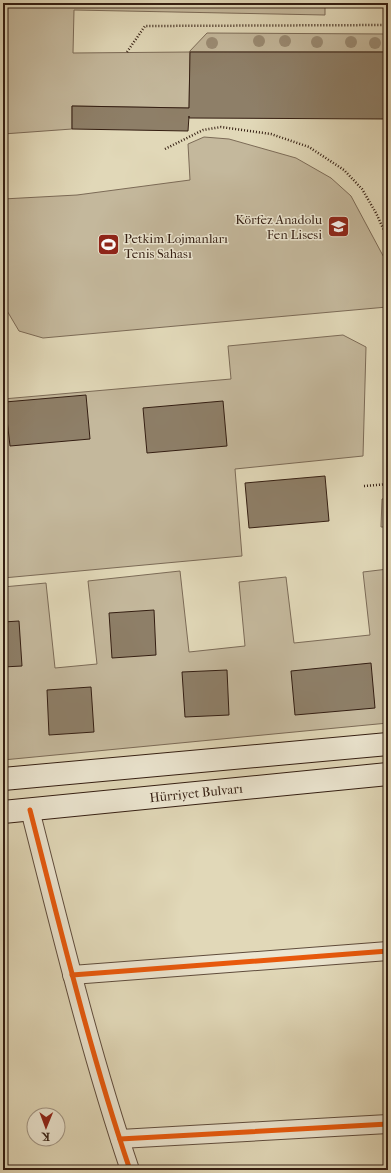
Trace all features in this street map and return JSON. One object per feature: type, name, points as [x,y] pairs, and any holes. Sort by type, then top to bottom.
[{"type":"main road","points":[[3,779],[388,744]]},
{"type":"main road","name":"Hürriyet Bulvarı","points":[[3,812],[388,774]]},
{"type":"street","points":[[30,810],[72,975],[130,1170]]},
{"type":"street","points":[[72,975],[388,951]]},
{"type":"street","points":[[120,1139],[388,1124]]},
{"type":"path","points":[[127,52],[145,26],[388,25]]},
{"type":"path","points":[[165,149],[203,130],[221,127],[271,134],[309,147],[344,170],[362,189],[376,213],[388,239]]},
{"type":"path","points":[[364,486],[388,484]]},
{"type":"shaded area","points":[[3,3],[325,3],[325,15],[74,10],[73,53],[189,52],[207,33],[388,34],[388,52],[190,52],[189,108],[72,106],[72,129],[3,134]]},
{"type":"shaded area","points":[[204,137],[229,139],[296,158],[331,178],[351,196],[388,265],[388,335],[387,307],[43,338],[19,331],[3,304],[3,199],[77,195],[190,180],[188,144]]},
{"type":"shaded area","points":[[343,335],[366,347],[363,456],[235,469],[242,556],[3,578],[3,399],[231,379],[228,346]]},
{"type":"shaded area","points":[[388,498],[388,527],[381,527],[382,499]]},
{"type":"shaded area","points":[[388,569],[388,723],[3,760],[3,587],[46,583],[55,668],[97,664],[88,581],[180,571],[189,652],[245,646],[239,582],[286,577],[294,643],[370,635],[363,572]]},
{"type":"building","points":[[190,52],[388,52],[388,119],[189,118],[189,116],[188,131],[72,129],[72,106],[189,108]]},
{"type":"building","points":[[86,395],[90,439],[10,446],[5,402]]},
{"type":"building","points":[[223,401],[227,446],[147,453],[143,408]]},
{"type":"building","points":[[325,476],[329,521],[249,528],[245,483]]},
{"type":"building","points":[[154,610],[156,655],[112,658],[109,613]]},
{"type":"building","points":[[19,621],[22,666],[3,667],[3,622]]},
{"type":"building","points":[[371,663],[375,708],[295,715],[291,671]]},
{"type":"building","points":[[227,670],[229,715],[185,717],[182,672]]},
{"type":"building","points":[[91,687],[94,732],[49,735],[47,690]]},
{"type":"cycle path","points":[[30,810],[89,1036],[115,1126],[130,1170]]},
{"type":"cycle path","points":[[72,975],[388,951]]},
{"type":"cycle path","points":[[120,1139],[388,1124]]},
{"type":"place","name":"Körfez Anadolu Fen Lisesi","points":[[338,226]]},
{"type":"place","name":"Petkim Lojmanları Tenis Sahası","points":[[108,245]]}]
